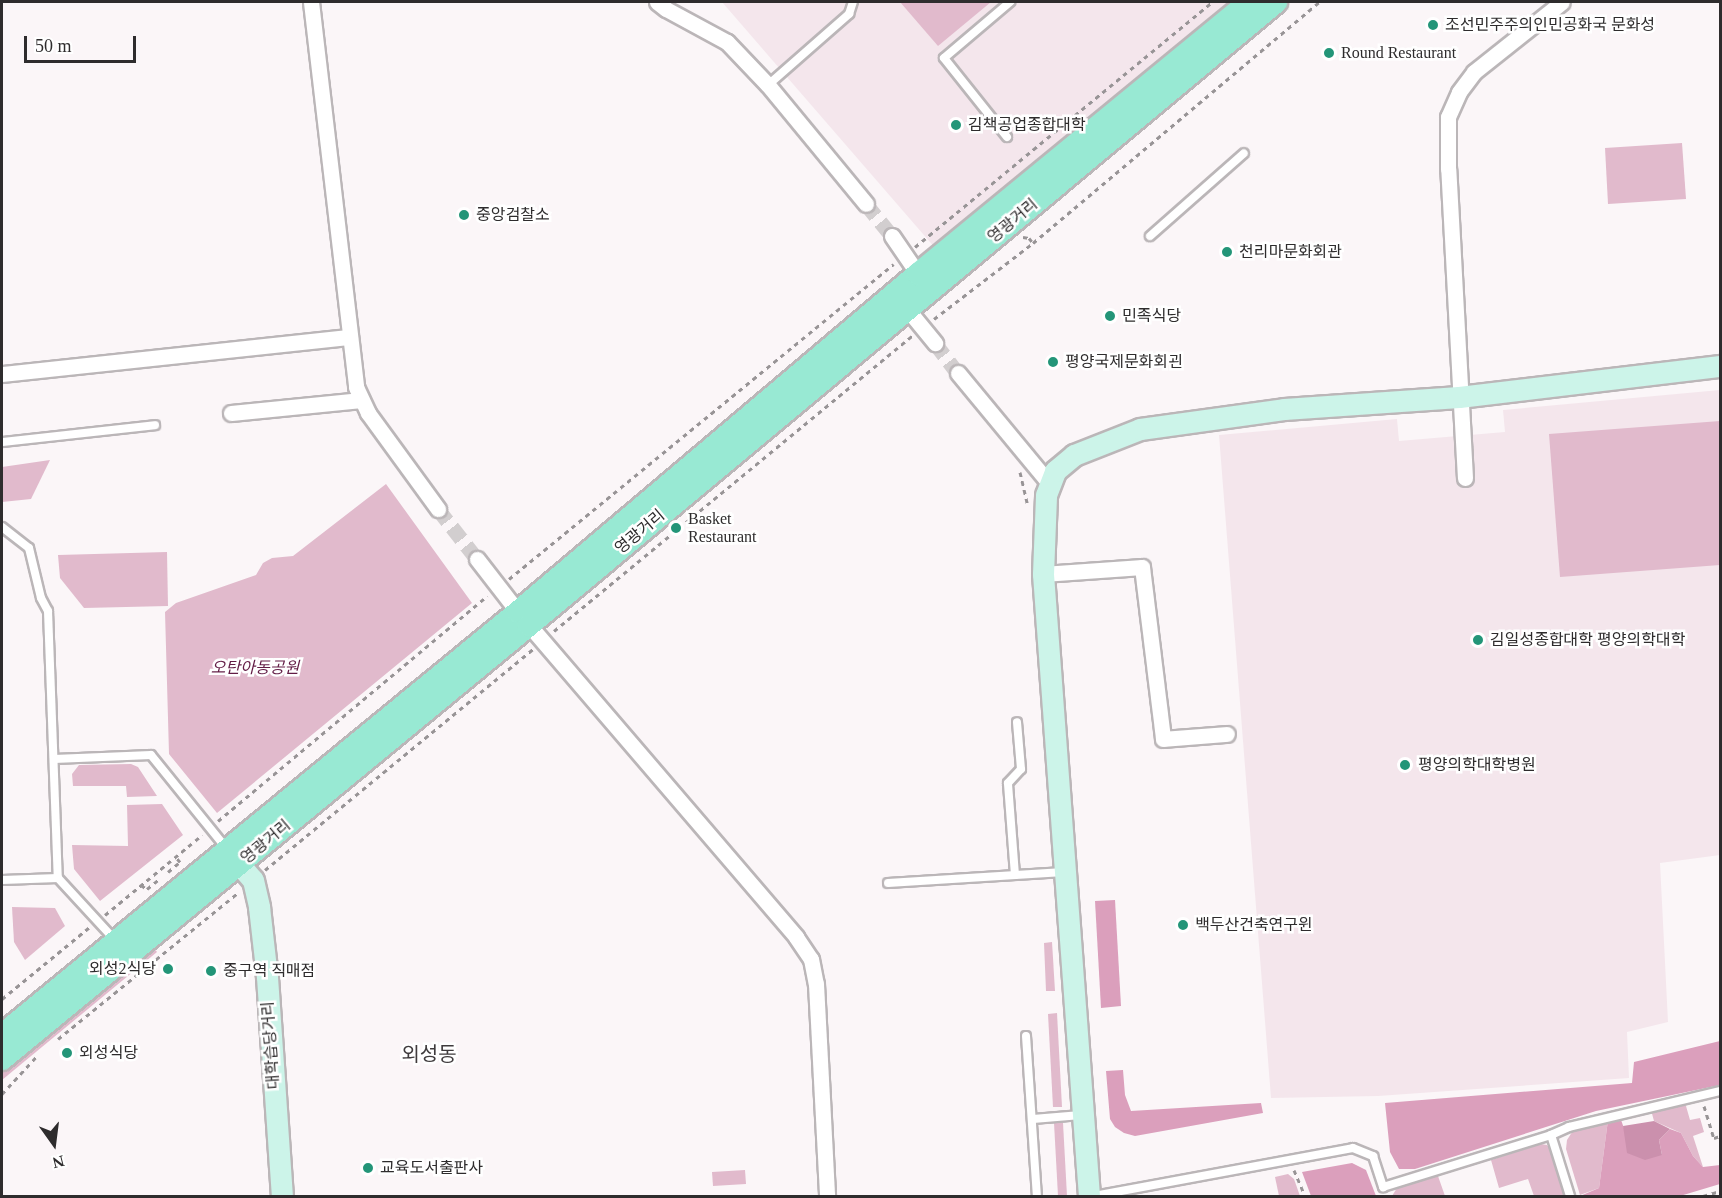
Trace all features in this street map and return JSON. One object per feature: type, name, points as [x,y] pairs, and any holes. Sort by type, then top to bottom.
[{"type":"main road","name":"영광거리","points":[[530,626],[918,274],[1249,2]]},
{"type":"main road","name":"영광거리","points":[[2,1059],[530,626],[1276,2]]},
{"type":"main road","name":"영광거리","points":[[7,1029],[116,941],[240,865]]},
{"type":"street","points":[[311,2],[356,387],[361,400],[438,509]]},
{"type":"street","points":[[657,2],[727,42],[768,85],[866,204]]},
{"type":"street","points":[[1465,478],[1448,169],[1448,117],[1459,92],[1474,72],[1562,2]]},
{"type":"street","points":[[892,236],[918,274]]},
{"type":"street","points":[[908,310],[935,343]]},
{"type":"street","points":[[2,374],[350,337]]},
{"type":"street","points":[[1089,1197],[1043,573],[1044,510],[1049,483],[1054,471],[1074,454],[1140,429],[1284,409],[1459,397],[1720,366]]},
{"type":"street","points":[[958,373],[1049,483]]},
{"type":"street","points":[[231,413],[361,400]]},
{"type":"street","points":[[477,560],[530,626],[796,937],[811,959],[816,984],[827,1197]]},
{"type":"street","points":[[1043,573],[1142,567],[1162,739],[1227,734]]},
{"type":"street","name":"대학습당거리","points":[[240,865],[259,907],[267,977],[282,1197]]},
{"type":"lane","points":[[768,85],[849,14],[853,2]]},
{"type":"lane","points":[[1007,137],[944,58],[1010,2]]},
{"type":"lane","points":[[1150,236],[1244,153]]},
{"type":"lane","points":[[2,442],[155,425]]},
{"type":"lane","points":[[2,527],[29,548],[40,598],[48,611],[58,878],[116,941]]},
{"type":"lane","points":[[1016,875],[1008,783],[1021,769],[1017,722]]},
{"type":"lane","points":[[54,759],[151,755],[240,865]]},
{"type":"lane","points":[[888,883],[1064,872]]},
{"type":"lane","points":[[2,880],[58,878]]},
{"type":"lane","points":[[1026,1036],[1037,1197]]},
{"type":"lane","points":[[1383,1187],[1551,1136],[1569,1127],[1720,1091]]},
{"type":"lane","points":[[1033,1119],[1082,1115]]},
{"type":"lane","points":[[1551,1136],[1570,1197]]},
{"type":"lane","points":[[1094,1197],[1353,1148],[1373,1156],[1386,1197]]},
{"type":"path","points":[[2,999],[176,857],[498,587],[1212,2]]},
{"type":"path","points":[[56,1041],[240,865],[530,626],[989,279],[1319,2]]},
{"type":"path","points":[[980,192],[984,197]]},
{"type":"path","points":[[947,220],[951,224]]},
{"type":"path","points":[[1023,237],[1029,238],[1033,243]]},
{"type":"path","points":[[984,272],[989,279]]},
{"type":"path","points":[[1018,466],[1028,513]]},
{"type":"path","points":[[168,872],[180,862],[176,857]]},
{"type":"path","points":[[141,885],[147,889],[158,880]]},
{"type":"path","points":[[2,1094],[46,1049]]},
{"type":"path","points":[[1707,1115],[1714,1138],[1720,1136]]},
{"type":"path","points":[[1290,1160],[1305,1197]]},
{"type":"path","points":[[1703,1197],[1720,1191]]},
{"type":"shaded area","name":"김책공업종합대학","points":[[722,2],[1228,2],[936,249]]},
{"type":"shaded area","name":"김일성종합대학 평양의학대학","points":[[1720,390],[1720,855],[1660,863],[1668,1022],[1627,1032],[1629,1078],[1378,1096],[1271,1098],[1219,435],[1397,419],[1399,441],[1505,432],[1503,410]]},
{"type":"shaded area","points":[[1115,900],[1121,1006],[1101,1008],[1095,901]]},
{"type":"shaded area","points":[[1720,1041],[1720,1085],[1596,1111],[1415,1169],[1399,1169],[1390,1152],[1385,1103],[1632,1083],[1634,1062]]},
{"type":"shaded area","points":[[1123,1070],[1125,1095],[1131,1111],[1261,1103],[1263,1113],[1135,1136],[1124,1133],[1115,1127],[1110,1119],[1106,1071]]},
{"type":"shaded area","points":[[1620,1117],[1626,1134],[1662,1155],[1659,1140],[1670,1129],[1681,1133],[1693,1156],[1703,1167],[1720,1165],[1720,1184],[1680,1196],[1580,1196],[1599,1188],[1608,1120]]},
{"type":"shaded area","points":[[1654,1121],[1670,1129],[1659,1140],[1662,1155],[1645,1160],[1627,1153],[1623,1126]]},
{"type":"shaded area","points":[[1352,1163],[1366,1170],[1376,1196],[1311,1196],[1302,1172]]},
{"type":"green space","points":[[900,2],[991,2],[938,46]]},
{"type":"green space","points":[[1682,143],[1686,199],[1608,204],[1605,148]]},
{"type":"green space","points":[[1720,421],[1720,565],[1560,577],[1549,434]]},
{"type":"green space","points":[[50,460],[31,499],[2,502],[2,467]]},
{"type":"green space","name":"오탄아동공원","points":[[386,484],[472,603],[217,813],[169,754],[165,612],[176,603],[256,575],[263,563],[272,558],[293,556]]},
{"type":"green space","points":[[167,552],[168,606],[84,608],[60,578],[58,555]]},
{"type":"green space","points":[[131,764],[138,767],[157,796],[127,797],[126,786],[73,786],[72,774],[79,765]]},
{"type":"green space","points":[[162,804],[183,835],[100,901],[74,869],[72,845],[128,846],[127,805]]},
{"type":"green space","points":[[12,907],[55,908],[65,926],[25,960],[14,942]]},
{"type":"green space","points":[[1052,942],[1055,991],[1046,991],[1044,943]]},
{"type":"green space","points":[[153,947],[157,952],[2,1080],[2,1073],[13,1062]]},
{"type":"green space","points":[[1057,1013],[1062,1107],[1053,1107],[1048,1014]]},
{"type":"green space","points":[[1681,1103],[1686,1106],[1690,1120],[1700,1118],[1704,1132],[1693,1136],[1703,1167],[1693,1156],[1681,1133],[1654,1121],[1651,1110]]},
{"type":"green space","points":[[1608,1120],[1599,1188],[1580,1195],[1566,1149],[1567,1140],[1574,1129]]},
{"type":"green space","points":[[1054,1123],[1063,1123],[1067,1196],[1058,1196]]},
{"type":"green space","points":[[1541,1144],[1547,1145],[1551,1150],[1564,1196],[1534,1196],[1528,1179],[1499,1188],[1491,1160]]},
{"type":"green space","points":[[745,1170],[746,1184],[713,1186],[712,1172]]},
{"type":"green space","points":[[1288,1174],[1294,1179],[1300,1196],[1279,1196],[1275,1177]]},
{"type":"green space","points":[[1438,1176],[1445,1196],[1392,1196],[1397,1188]]},
{"type":"tunnel","points":[[866,204],[892,236]]},
{"type":"tunnel","points":[[935,343],[958,373]]},
{"type":"tunnel","points":[[438,509],[477,559]]},
{"type":"place","name":"조선민주주의인민공화국 문화성","points":[[1433,25]]},
{"type":"place","name":"Round Restaurant","points":[[1329,53]]},
{"type":"place","name":"김책공업종합대학","points":[[956,125]]},
{"type":"place","name":"중앙검찰소","points":[[464,215]]},
{"type":"place","name":"천리마문화회관","points":[[1227,252]]},
{"type":"place","name":"민족식당","points":[[1110,316]]},
{"type":"place","name":"평양국제문화회괸","points":[[1053,362]]},
{"type":"place","name":"Basket Restaurant","points":[[676,528]]},
{"type":"place","name":"김일성종합대학 평양의학대학","points":[[1478,640]]},
{"type":"place","name":"평양의학대학병원","points":[[1405,765]]},
{"type":"place","name":"백두산건축연구윈","points":[[1183,925]]},
{"type":"place","name":"외성2식당","points":[[168,969]]},
{"type":"place","name":"중구역 직매점","points":[[211,971]]},
{"type":"place","name":"외성식당","points":[[67,1053]]},
{"type":"place","name":"교육도서출판사","points":[[368,1168]]},
{"type":"district","name":"외성동","points":[[429,1054]]}]
